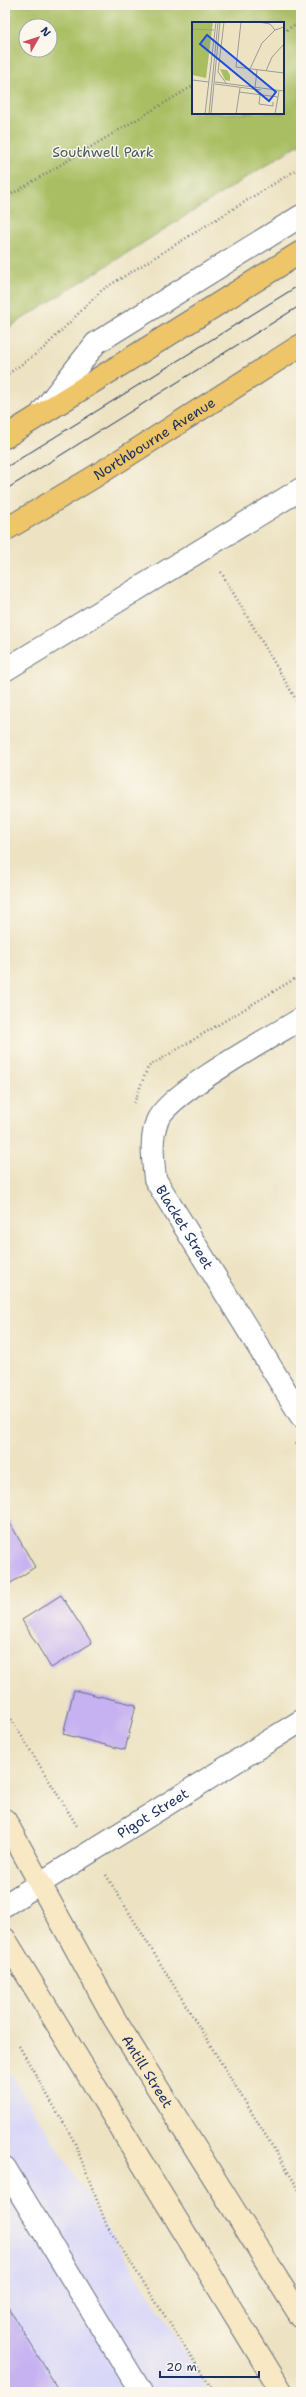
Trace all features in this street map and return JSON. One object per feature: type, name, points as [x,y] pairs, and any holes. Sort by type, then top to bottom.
[{"type":"highway","points":[[5,437],[42,412],[301,252]]},
{"type":"highway","name":"Northbourne Avenue","points":[[5,530],[94,477],[301,345]]},
{"type":"main road","name":"Antill Street","points":[[5,1820],[114,2018],[301,2317]]},
{"type":"main road","points":[[5,1939],[282,2392]]},
{"type":"street","points":[[42,412],[96,343],[301,216]]},
{"type":"street","points":[[5,670],[301,489]]},
{"type":"street","name":"Blacket Street","points":[[301,1019],[186,1089],[157,1120],[152,1145],[155,1179],[301,1416]]},
{"type":"street","name":"Pigot Street","points":[[5,1906],[301,1721]]},
{"type":"street","points":[[5,2168],[141,2392]]},
{"type":"path","points":[[284,31],[301,21]]},
{"type":"path","points":[[5,198],[192,87]]},
{"type":"path","points":[[5,376],[43,349],[102,290],[301,167]]},
{"type":"path","points":[[221,571],[301,708]]},
{"type":"path","points":[[5,1709],[301,2193]]},
{"type":"path","points":[[18,2046],[74,2141],[107,2226],[214,2392]]},
{"type":"shaded area","points":[[5,2064],[210,2392],[5,2392]]},
{"type":"green space","name":"Southwell Park","points":[[5,5],[301,5],[301,143],[5,330]]},
{"type":"building","points":[[7,1518],[35,1567],[5,1587],[5,1519]]},
{"type":"building","points":[[61,1595],[92,1643],[51,1668],[22,1620]]},
{"type":"building","points":[[74,1690],[136,1705],[125,1750],[63,1734]]},
{"type":"building","points":[[5,2302],[60,2392],[5,2392]]},
{"type":"tram line","points":[[5,468],[301,284]]},
{"type":"tram line","points":[[5,490],[301,305]]}]
